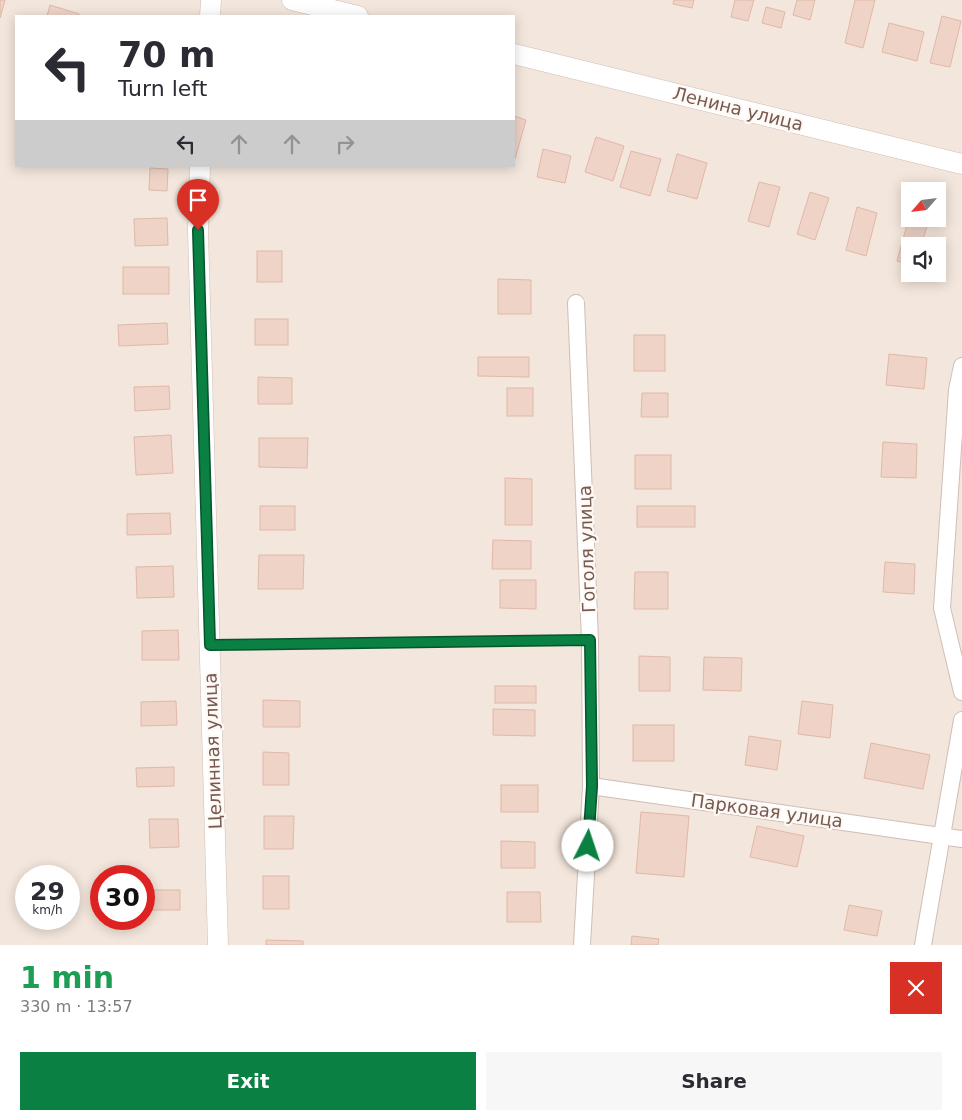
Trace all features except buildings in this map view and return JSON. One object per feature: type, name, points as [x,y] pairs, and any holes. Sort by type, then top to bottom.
[{"type":"street","points":[[210,15],[211,0]]},
{"type":"street","points":[[292,0],[354,15]]},
{"type":"street","name":"Ленина улица","points":[[515,54],[962,164]]},
{"type":"street","name":"Целинная улица","points":[[200,167],[198,230],[218,945]]},
{"type":"street","name":"Гоголя улица","points":[[576,303],[590,640],[592,786],[582,945]]},
{"type":"street","points":[[962,366],[957,390],[942,608],[962,692]]},
{"type":"street","points":[[922,945],[962,720]]},
{"type":"street","name":"Парковая улица","points":[[592,786],[962,838]]},
{"type":"lane","points":[[210,645],[590,640]]},
{"type":"shaded area","points":[[0,0],[962,0],[962,945],[0,945]]},
{"type":"route","points":[[198,230],[210,645],[590,640],[592,786],[588,846]]}]
